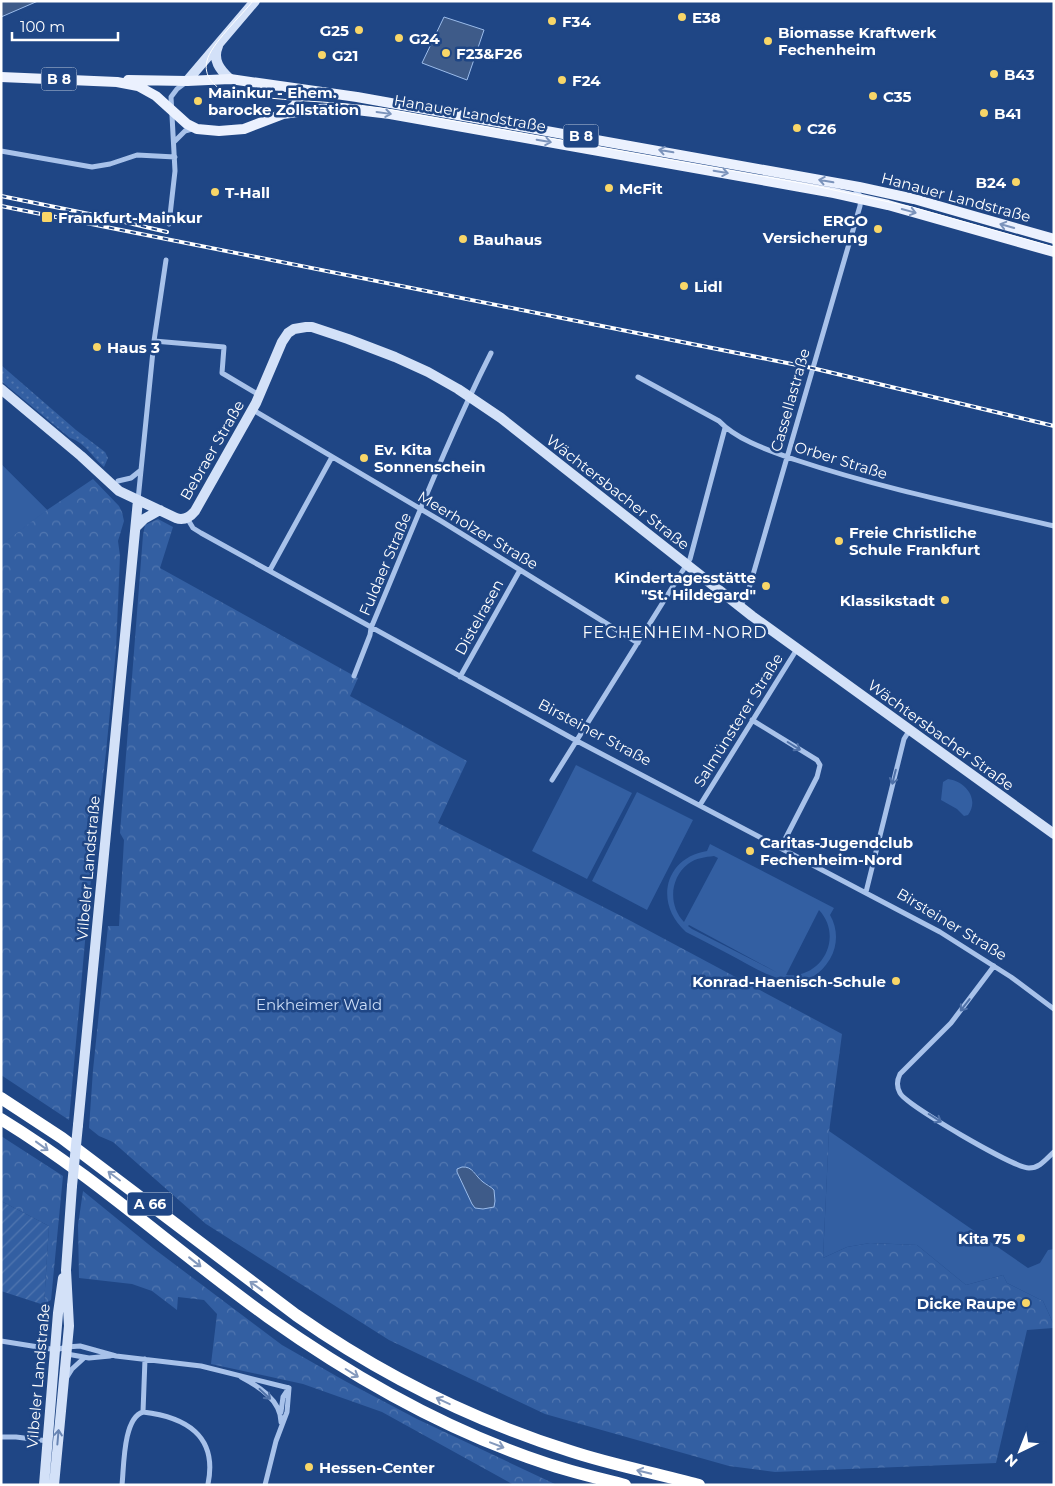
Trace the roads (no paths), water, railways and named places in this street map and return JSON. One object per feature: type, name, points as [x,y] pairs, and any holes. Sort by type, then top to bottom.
[{"type":"highway","name":"A 66","points":[[1,1098],[62,1138],[296,1315],[383,1370],[445,1402],[522,1434],[624,1467],[698,1485]]},
{"type":"highway","name":"A 66","points":[[1,1119],[21,1131],[109,1195],[310,1347],[369,1383],[412,1407],[464,1432],[545,1463],[625,1485]]},
{"type":"main road","points":[[187,81],[197,72],[208,56],[255,1]]},
{"type":"main road","points":[[226,35],[217,48],[216,57],[219,68],[230,79]]},
{"type":"main road","name":"Hanauer Landstraße","points":[[1,77],[116,82],[230,79],[357,97],[849,185],[914,200],[1054,239]]},
{"type":"main road","name":"Hanauer Landstraße","points":[[116,82],[145,89],[156,96],[183,122],[197,129],[232,131],[244,129],[283,114],[340,108],[390,114],[717,172],[888,205],[1054,252]]},
{"type":"main road","points":[[283,114],[299,100],[296,91],[287,88]]},
{"type":"main road","name":"Wächtersbacher Straße","points":[[288,333],[294,329],[306,326],[348,339],[415,366],[470,396],[501,418],[740,608],[1054,834]]},
{"type":"main road","name":"Bebraer Straße","points":[[187,518],[195,511],[253,410],[282,342],[288,333]]},
{"type":"main road","points":[[1,389],[119,486],[130,507],[136,527]]},
{"type":"main road","name":"Birsteiner Straße","points":[[119,486],[138,500],[180,519],[187,518]]},
{"type":"main road","name":"Vilbeler Landstraße","points":[[54,1485],[69,1326],[66,1270],[72,1186],[138,500]]},
{"type":"main road","points":[[136,527],[144,518],[160,510]]},
{"type":"main road","name":"Vilbeler Landstraße","points":[[44,1485],[60,1292],[66,1270]]},
{"type":"street","points":[[169,224],[174,189],[175,157],[171,110],[172,94],[187,81]]},
{"type":"street","points":[[174,141],[185,131],[197,129]]},
{"type":"street","points":[[1,151],[92,167],[110,164],[137,155],[175,157]]},
{"type":"street","name":"Hanauer Landstraße","points":[[849,185],[857,190],[861,200]]},
{"type":"street","name":"Cassellastraße","points":[[740,608],[748,592],[861,200]]},
{"type":"street","name":"Vilbeler Landstraße","points":[[138,500],[154,341],[166,260]]},
{"type":"street","name":"Bebraer Straße","points":[[154,341],[224,347],[222,373],[260,395]]},
{"type":"street","name":"Fuldaer Straße","points":[[354,676],[421,510],[470,396],[491,353]]},
{"type":"street","name":"Orber Straße","points":[[638,377],[719,421],[726,428],[750,442],[786,456],[887,487],[1054,526]]},
{"type":"street","name":"Meerholzer Straße","points":[[253,410],[638,643]]},
{"type":"street","points":[[552,780],[690,559],[726,428]]},
{"type":"street","points":[[270,570],[332,457]]},
{"type":"street","points":[[119,486],[141,470]]},
{"type":"street","name":"Birsteiner Straße","points":[[187,518],[197,531],[460,677],[577,741],[940,932],[994,966],[1054,1009]]},
{"type":"street","name":"Distelrasen","points":[[460,677],[520,570]]},
{"type":"street","name":"Salmünsterer Straße","points":[[700,805],[797,649]]},
{"type":"street","points":[[752,720],[817,760],[820,765],[817,777],[780,847]]},
{"type":"street","points":[[866,892],[904,739],[909,731]]},
{"type":"street","points":[[994,966],[951,1023],[900,1074],[897,1081],[899,1092],[908,1101],[954,1130],[1023,1167],[1034,1168],[1041,1165],[1054,1152]]},
{"type":"street","points":[[69,1326],[73,1338],[80,1346]]},
{"type":"street","points":[[1,1341],[55,1350],[66,1350],[80,1346],[116,1356]]},
{"type":"street","points":[[66,1350],[84,1358],[116,1356],[201,1366],[289,1388]]},
{"type":"street","points":[[62,1389],[72,1369],[84,1358]]},
{"type":"street","points":[[143,1412],[145,1359]]},
{"type":"street","points":[[236,1374],[264,1391],[281,1412]]},
{"type":"street","points":[[281,1424],[282,1400],[289,1388]]},
{"type":"street","points":[[265,1485],[286,1412],[289,1388]]},
{"type":"street","points":[[122,1485],[129,1428],[136,1416],[143,1412],[172,1417],[182,1421],[196,1433],[202,1440],[208,1456],[210,1468],[208,1484]]},
{"type":"street","points":[[1,1438],[16,1437],[48,1441]]},
{"type":"tram line","points":[[253,1],[209,54],[206,66],[208,76],[217,87],[226,92],[264,98],[381,108],[806,184],[912,207],[1054,247]]},
{"type":"railway","points":[[1,196],[167,232]]},
{"type":"railway","points":[[1,206],[812,368],[1054,426]]},
{"type":"place","name":"E38","points":[[682,17]]},
{"type":"place","name":"F34","points":[[552,21]]},
{"type":"place","name":"G25","points":[[359,30]]},
{"type":"place","name":"G24","points":[[399,38]]},
{"type":"place","name":"Biomasse Kraftwerk Fechenheim","points":[[768,41]]},
{"type":"place","name":"F23&F26","points":[[446,53]]},
{"type":"place","name":"G21","points":[[322,55]]},
{"type":"place","name":"B43","points":[[994,74]]},
{"type":"place","name":"F24","points":[[562,80]]},
{"type":"place","name":"C35","points":[[873,96]]},
{"type":"place","name":"Mainkur - Ehem. barocke Zollstation","points":[[198,101]]},
{"type":"place","name":"B41","points":[[984,113]]},
{"type":"place","name":"C26","points":[[797,128]]},
{"type":"place","name":"B24","points":[[1016,182]]},
{"type":"place","name":"McFit","points":[[609,188]]},
{"type":"place","name":"T-Hall","points":[[215,192]]},
{"type":"place","name":"Frankfurt-Mainkur","points":[[47,217]]},
{"type":"place","name":"ERGO Versicherung","points":[[878,229]]},
{"type":"place","name":"Bauhaus","points":[[463,239]]},
{"type":"place","name":"Lidl","points":[[684,286]]},
{"type":"place","name":"Haus 3","points":[[97,347]]},
{"type":"place","name":"Ev. Kita Sonnenschein","points":[[364,458]]},
{"type":"place","name":"Freie Christliche Schule Frankfurt","points":[[839,541]]},
{"type":"place","name":"Kindertagesstätte \"St. Hildegard\"","points":[[766,586]]},
{"type":"place","name":"Klassikstadt","points":[[945,600]]},
{"type":"place","name":"Caritas-Jugendclub Fechenheim-Nord","points":[[750,851]]},
{"type":"place","name":"Konrad-Haenisch-Schule","points":[[896,981]]},
{"type":"place","name":"Kita 75","points":[[1021,1238]]},
{"type":"place","name":"Dicke Raupe","points":[[1026,1303]]},
{"type":"place","name":"Hessen-Center","points":[[309,1467]]},
{"type":"district","name":"FECHENHEIM-NORD","points":[[675,632]]},
{"type":"park label","name":"Enkheimer Wald","points":[[319,1004]]}]
